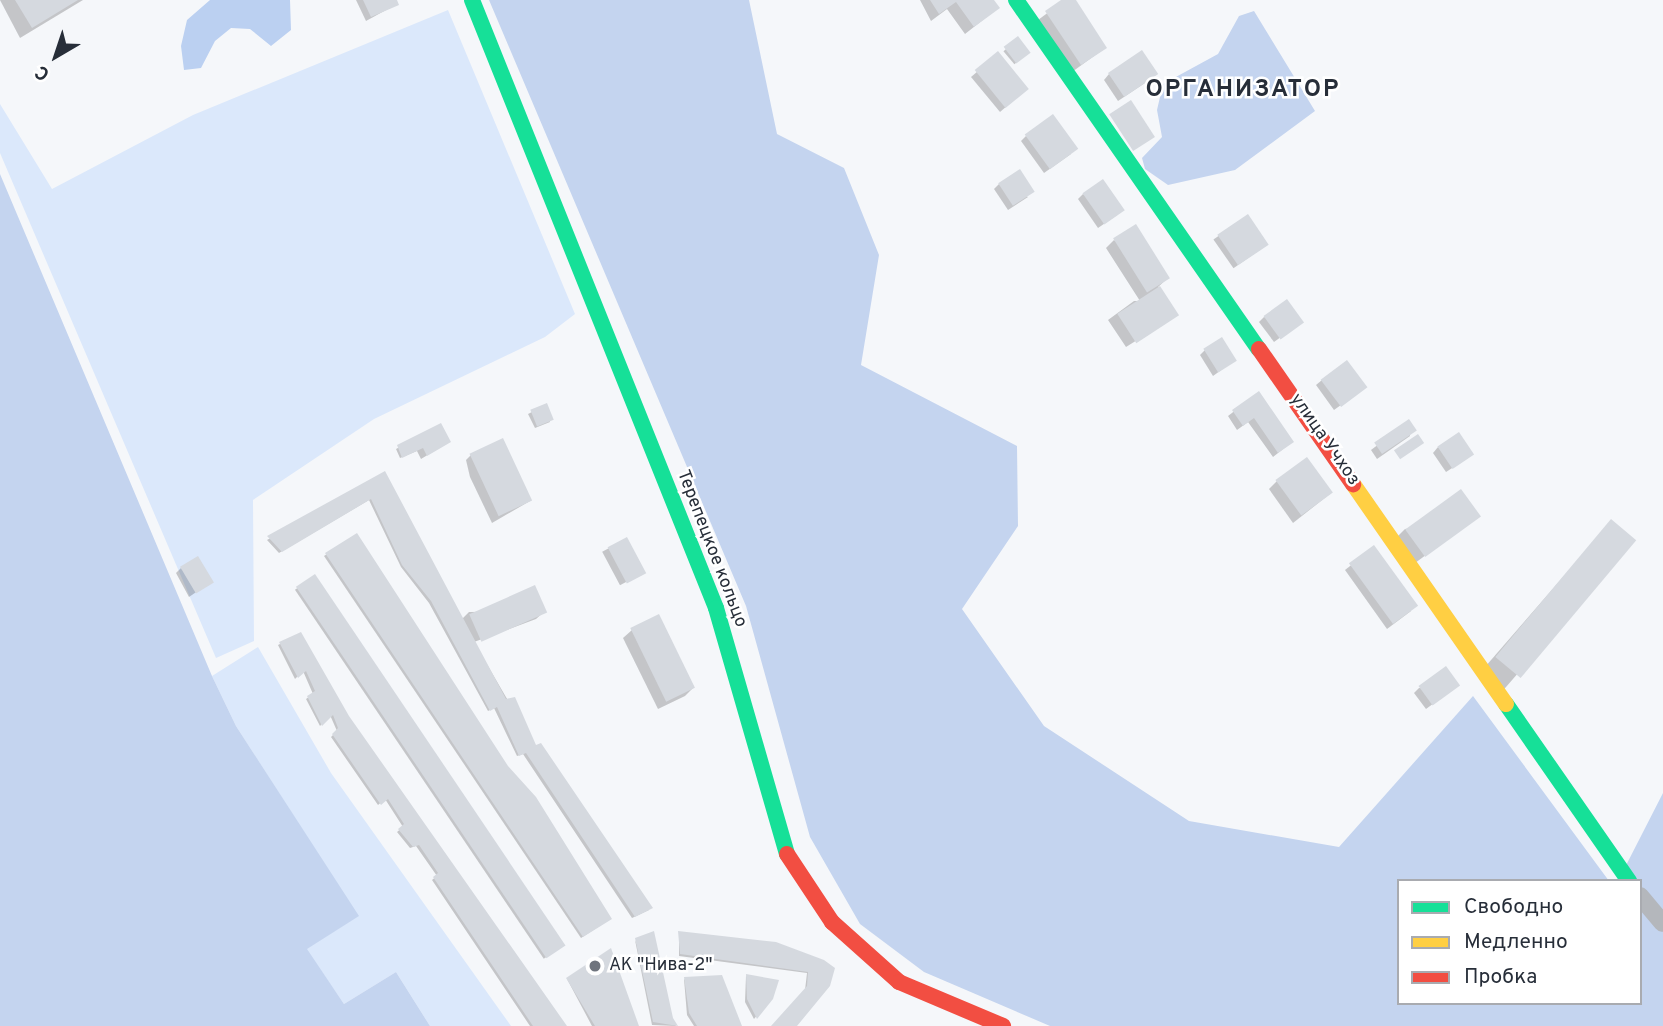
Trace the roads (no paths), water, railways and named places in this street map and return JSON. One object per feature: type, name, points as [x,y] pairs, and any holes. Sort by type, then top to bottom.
[{"type":"street","name":"Терепецкое кольцо","points":[[472,0],[716,608],[788,857],[832,922],[899,982],[1003,1026]]},
{"type":"street","name":"улица Учхоз","points":[[1016,0],[1628,879]]},
{"type":"street","points":[[1642,899],[1663,923]]},
{"type":"place","name":"АК \"Нива-2\"","points":[[595,966]]},
{"type":"district","name":"ОРГАНИЗАТОР","points":[[1243,91]]}]
